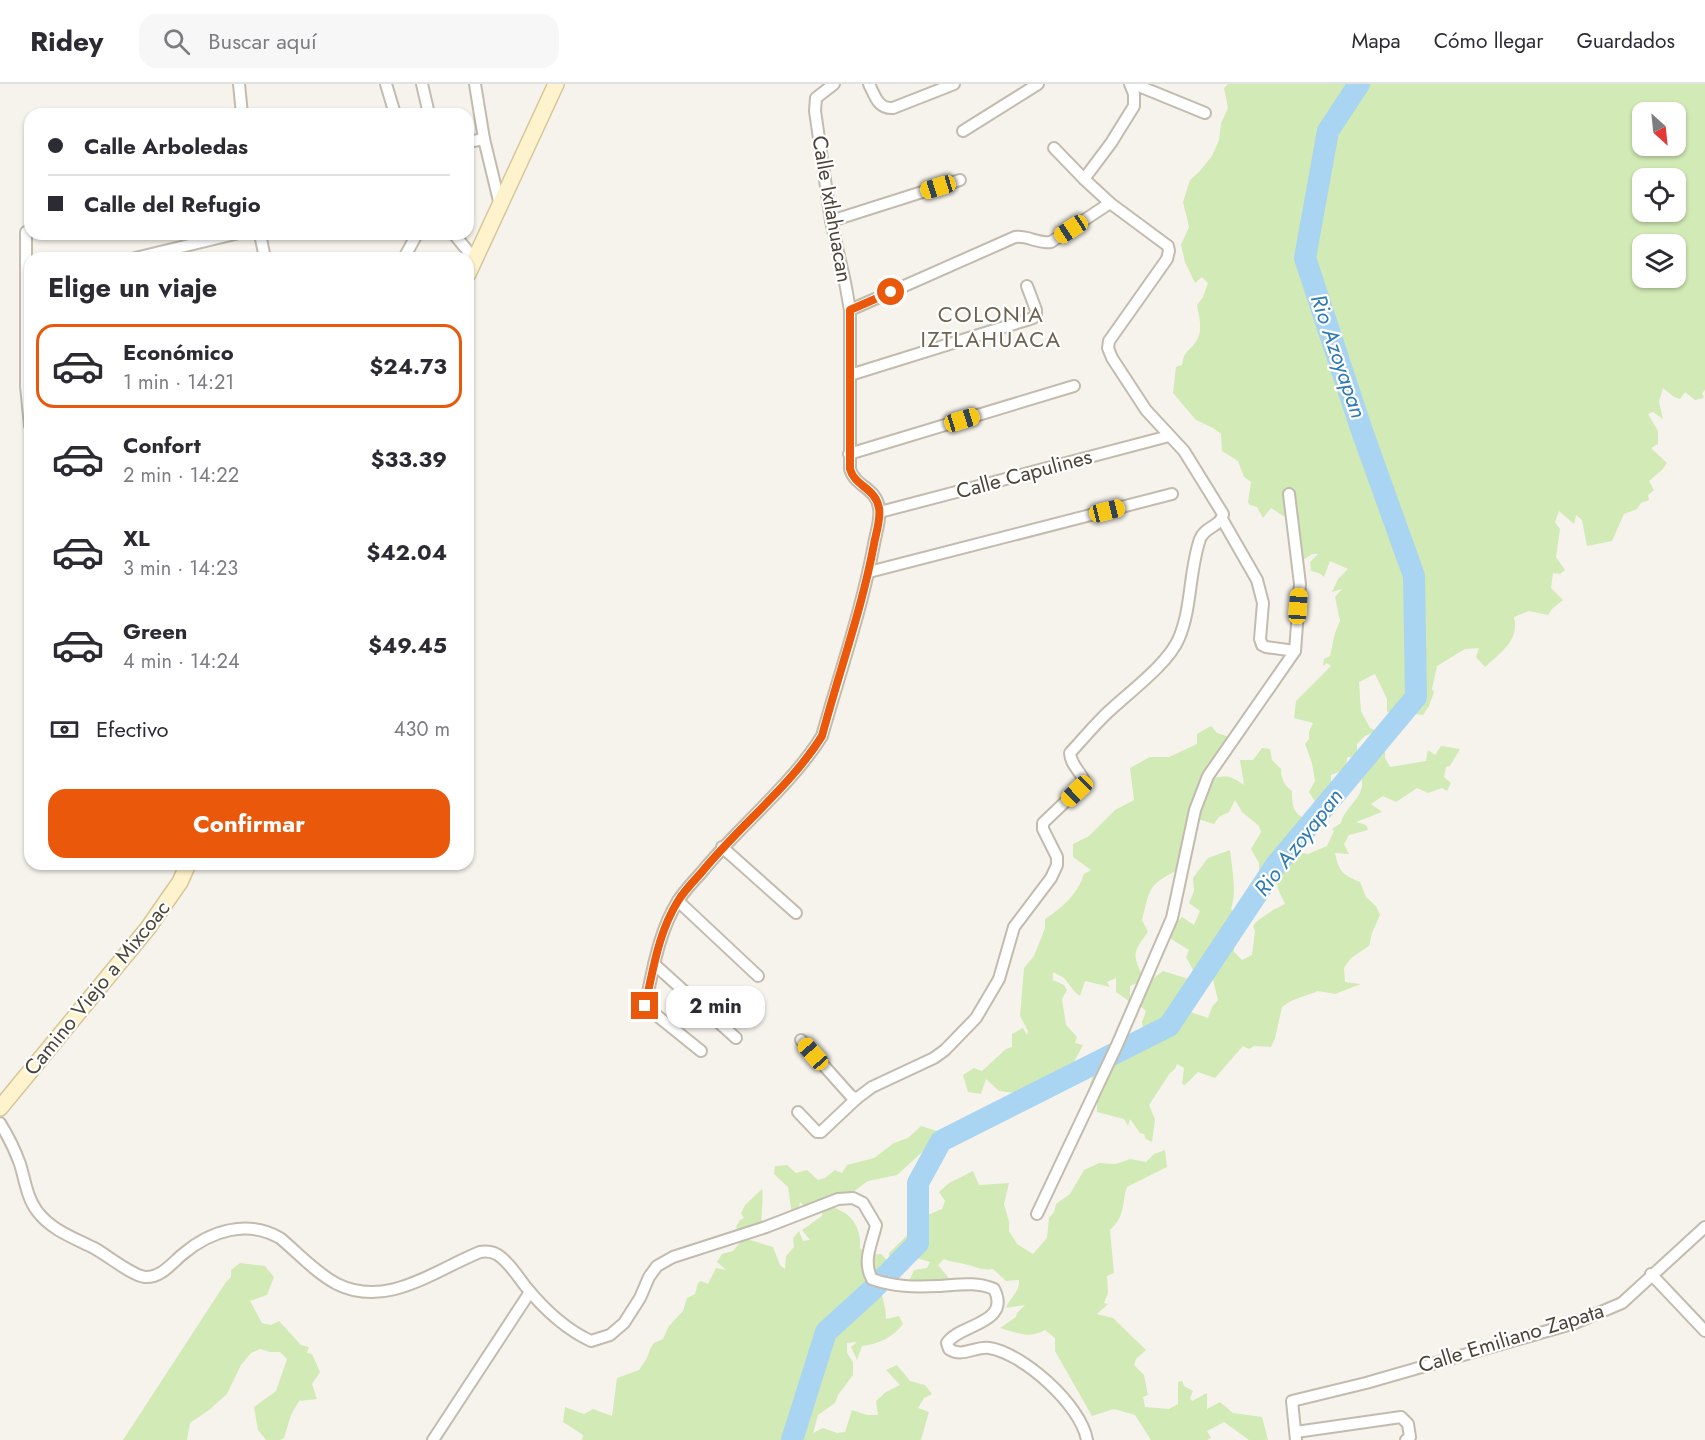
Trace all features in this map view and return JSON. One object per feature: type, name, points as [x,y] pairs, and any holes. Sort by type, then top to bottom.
[{"type":"main road","points":[[475,260],[556,84]]},
{"type":"main road","name":"Camino Viejo a Mixcoac","points":[[0,1108],[148,928],[180,882],[185,870]]},
{"type":"street","points":[[239,84],[241,108]]},
{"type":"street","points":[[387,84],[393,108]]},
{"type":"street","points":[[422,84],[428,108]]},
{"type":"street","points":[[475,84],[484,139],[500,205]]},
{"type":"street","points":[[544,84],[548,101]]},
{"type":"street","name":"Calle Ixtlahuacan","points":[[834,84],[816,98],[815,111],[831,221],[850,310],[849,454],[851,475],[872,492],[878,501],[880,512]]},
{"type":"street","points":[[869,84],[879,104],[885,108],[893,108],[954,84]]},
{"type":"street","points":[[963,131],[1038,84]]},
{"type":"street","points":[[1132,84],[1205,113]]},
{"type":"street","points":[[1084,179],[1111,143],[1134,106],[1132,84]]},
{"type":"street","points":[[474,141],[484,139]]},
{"type":"street","points":[[798,1112],[817,1132],[821,1132],[872,1087],[934,1058],[969,1027],[989,998],[1004,967],[1014,927],[1051,878],[1057,865],[1057,857],[1043,829],[1043,823],[1085,783],[1083,776],[1070,760],[1070,753],[1103,717],[1173,650],[1184,625],[1200,540],[1208,528],[1219,524],[1222,519],[1223,514],[1184,451],[1146,410],[1112,358],[1108,348],[1109,341],[1167,259],[1169,251],[1165,242],[1110,203],[1054,148]]},
{"type":"street","points":[[831,221],[960,180]]},
{"type":"street","points":[[850,310],[1015,237],[1023,236],[1041,243],[1051,242],[1110,203]]},
{"type":"street","points":[[160,252],[209,240]]},
{"type":"street","points":[[459,240],[469,252]]},
{"type":"street","points":[[850,375],[1033,318],[1036,310],[1027,286]]},
{"type":"street","points":[[849,454],[1074,386]]},
{"type":"street","name":"Calle Capulines","points":[[880,512],[1168,436]]},
{"type":"street","points":[[869,572],[1172,494]]},
{"type":"street","points":[[1037,1214],[1117,1045],[1173,918],[1195,810],[1208,776],[1295,651],[1300,584],[1289,494]]},
{"type":"street","points":[[701,1052],[645,1006],[664,929],[678,901],[722,847],[796,771],[811,754],[822,736],[869,572],[880,512]]},
{"type":"street","points":[[1222,519],[1257,580],[1263,603],[1260,639],[1262,645],[1295,651]]},
{"type":"street","points":[[722,847],[796,913]]},
{"type":"street","points":[[678,901],[758,976]]},
{"type":"street","points":[[654,964],[736,1038]]},
{"type":"street","points":[[801,1040],[856,1099]]},
{"type":"street","points":[[0,1123],[19,1161],[29,1197],[42,1217],[51,1226],[106,1255],[137,1275],[153,1276],[160,1273],[207,1236],[239,1229],[255,1229],[271,1233],[337,1284],[362,1292],[391,1291],[480,1252],[488,1251],[498,1255],[554,1317],[575,1334],[591,1341],[610,1335],[624,1323],[640,1298],[649,1276],[657,1266],[673,1257],[766,1227],[838,1198],[853,1198],[863,1203],[876,1225],[867,1271],[872,1279],[889,1285],[917,1287],[976,1284],[994,1289],[998,1304],[994,1311],[983,1322],[951,1336],[947,1343],[949,1349],[954,1353],[961,1353],[986,1347],[1009,1353],[1058,1392],[1076,1414],[1086,1440]]},
{"type":"street","name":"Calle Emiliano Zapata","points":[[1296,1436],[1292,1401],[1366,1383],[1575,1323],[1622,1303],[1651,1274],[1703,1233]]},
{"type":"street","points":[[1651,1274],[1705,1331]]},
{"type":"street","points":[[433,1440],[530,1292]]},
{"type":"street","points":[[1296,1436],[1401,1417],[1408,1424],[1410,1437],[1406,1440]]},
{"type":"green space","points":[[1228,84],[1705,84],[1705,390],[1702,393],[1704,398],[1695,400],[1685,392],[1680,399],[1674,397],[1663,388],[1659,402],[1663,419],[1653,412],[1648,414],[1658,431],[1658,444],[1651,448],[1667,463],[1649,481],[1654,490],[1648,495],[1649,500],[1641,503],[1637,509],[1624,514],[1612,541],[1587,546],[1582,520],[1576,515],[1574,524],[1559,511],[1555,522],[1560,529],[1556,557],[1565,570],[1560,574],[1553,573],[1551,588],[1563,600],[1548,615],[1529,611],[1514,617],[1514,633],[1511,639],[1485,667],[1476,657],[1479,648],[1465,649],[1437,666],[1432,689],[1434,692],[1429,706],[1423,715],[1413,714],[1409,721],[1396,719],[1387,711],[1387,699],[1375,674],[1359,682],[1361,711],[1370,728],[1377,731],[1365,736],[1357,744],[1357,752],[1376,735],[1385,746],[1385,758],[1390,767],[1426,761],[1428,750],[1435,755],[1441,746],[1460,749],[1450,766],[1446,767],[1444,777],[1451,783],[1447,791],[1442,788],[1428,793],[1417,788],[1396,802],[1383,796],[1371,804],[1382,812],[1356,822],[1366,825],[1368,830],[1349,835],[1344,844],[1349,854],[1335,853],[1340,869],[1360,882],[1366,897],[1376,906],[1380,915],[1369,946],[1351,958],[1344,968],[1345,982],[1361,984],[1335,994],[1318,991],[1291,1001],[1282,1007],[1271,1047],[1254,1046],[1249,1049],[1243,1046],[1215,1078],[1198,1072],[1185,1085],[1182,1084],[1184,1068],[1177,1064],[1149,1105],[1155,1119],[1152,1142],[1140,1133],[1130,1119],[1128,1126],[1124,1119],[1097,1112],[1097,1104],[1090,1084],[1103,1058],[1145,1038],[1142,1022],[1146,1011],[1135,1001],[1143,986],[1163,971],[1192,980],[1182,1009],[1208,1018],[1212,1007],[1218,1000],[1212,976],[1193,970],[1186,957],[1189,950],[1171,939],[1171,928],[1182,917],[1194,925],[1200,911],[1189,903],[1194,891],[1193,878],[1208,858],[1230,850],[1234,888],[1231,909],[1236,913],[1244,909],[1234,938],[1234,952],[1242,960],[1252,955],[1255,931],[1253,926],[1273,910],[1285,904],[1278,889],[1277,879],[1260,888],[1259,863],[1251,849],[1261,832],[1259,826],[1242,812],[1235,800],[1229,812],[1219,817],[1214,824],[1201,820],[1185,831],[1182,868],[1163,878],[1153,887],[1142,920],[1148,932],[1136,953],[1137,963],[1143,976],[1139,982],[1130,986],[1130,1002],[1116,992],[1116,978],[1107,982],[1110,987],[1085,981],[1080,996],[1064,978],[1053,972],[1053,980],[1064,985],[1067,990],[1062,999],[1066,1025],[1077,1037],[1075,1043],[1083,1045],[1074,1062],[1061,1069],[1034,1092],[1022,1094],[999,1091],[986,1079],[981,1094],[968,1092],[963,1075],[974,1068],[982,1071],[1006,1049],[1012,1047],[1012,1034],[1023,1028],[1027,1035],[1028,1031],[1020,1016],[1024,968],[1034,956],[1045,928],[1045,919],[1069,900],[1084,874],[1091,870],[1073,857],[1073,844],[1089,836],[1115,810],[1134,800],[1130,768],[1150,757],[1169,757],[1197,744],[1197,734],[1211,726],[1217,733],[1236,739],[1233,750],[1208,763],[1202,778],[1227,777],[1244,785],[1240,760],[1253,760],[1262,748],[1270,749],[1272,760],[1281,769],[1284,782],[1292,791],[1295,810],[1310,822],[1298,835],[1298,852],[1308,854],[1327,846],[1334,831],[1332,829],[1341,823],[1345,813],[1361,791],[1359,757],[1347,757],[1346,769],[1331,775],[1331,804],[1318,806],[1309,792],[1315,781],[1312,763],[1305,744],[1309,739],[1313,723],[1294,718],[1296,701],[1331,666],[1327,663],[1323,666],[1324,659],[1330,656],[1340,621],[1335,597],[1342,589],[1332,592],[1338,579],[1348,569],[1330,561],[1324,577],[1311,571],[1310,562],[1318,554],[1312,554],[1303,560],[1297,518],[1288,519],[1271,508],[1263,518],[1257,507],[1250,505],[1248,502],[1251,482],[1244,477],[1238,461],[1222,451],[1221,434],[1196,420],[1173,393],[1176,367],[1182,365],[1186,353],[1199,336],[1200,323],[1197,305],[1208,283],[1202,277],[1195,283],[1185,262],[1181,245],[1189,227],[1183,202],[1190,180],[1212,156],[1219,140],[1221,123],[1228,108],[1224,88]]},
{"type":"green space","points":[[921,1126],[937,1131],[931,1144],[897,1175],[868,1181],[853,1192],[828,1202],[853,1220],[859,1233],[860,1248],[866,1255],[881,1254],[890,1263],[889,1253],[928,1215],[942,1209],[945,1201],[939,1192],[949,1183],[973,1171],[979,1185],[1009,1183],[1004,1204],[1009,1231],[1017,1244],[1033,1254],[1047,1238],[1049,1218],[1056,1204],[1070,1194],[1084,1170],[1099,1163],[1116,1164],[1130,1159],[1146,1162],[1154,1154],[1165,1150],[1167,1167],[1127,1187],[1121,1215],[1110,1230],[1114,1273],[1107,1276],[1108,1293],[1104,1303],[1108,1304],[1097,1314],[1113,1318],[1146,1350],[1136,1359],[1134,1365],[1144,1375],[1148,1395],[1143,1397],[1145,1407],[1169,1409],[1178,1404],[1178,1382],[1182,1381],[1184,1386],[1193,1391],[1190,1398],[1192,1401],[1207,1393],[1207,1409],[1220,1402],[1233,1413],[1262,1417],[1268,1440],[1249,1440],[1224,1422],[1207,1431],[1211,1438],[1207,1440],[1151,1440],[1135,1415],[1114,1409],[1092,1416],[1055,1351],[1055,1338],[1045,1330],[1028,1335],[1000,1328],[1016,1317],[1025,1305],[1006,1308],[1018,1288],[1019,1280],[1006,1281],[993,1269],[981,1269],[944,1259],[938,1265],[948,1277],[946,1289],[931,1293],[927,1288],[920,1290],[910,1279],[914,1270],[927,1268],[930,1262],[900,1253],[902,1267],[885,1278],[881,1289],[886,1319],[899,1316],[903,1324],[885,1339],[862,1346],[857,1360],[851,1347],[857,1342],[847,1343],[847,1353],[853,1362],[853,1375],[838,1395],[835,1403],[818,1415],[813,1433],[823,1428],[837,1433],[845,1432],[852,1410],[867,1415],[878,1415],[876,1401],[886,1392],[900,1385],[886,1370],[897,1365],[910,1381],[925,1385],[932,1394],[924,1398],[918,1408],[929,1412],[921,1440],[582,1440],[583,1435],[563,1422],[565,1407],[584,1414],[593,1409],[612,1416],[617,1378],[639,1370],[654,1343],[663,1339],[669,1326],[683,1311],[687,1298],[695,1294],[698,1283],[701,1281],[708,1284],[716,1268],[726,1270],[717,1262],[722,1254],[733,1251],[743,1239],[736,1227],[744,1218],[741,1213],[745,1205],[762,1189],[762,1229],[754,1231],[750,1240],[773,1247],[780,1265],[785,1269],[786,1256],[794,1247],[793,1238],[799,1231],[803,1241],[810,1240],[802,1230],[822,1216],[822,1212],[817,1213],[815,1207],[806,1208],[800,1202],[797,1216],[792,1215],[788,1187],[774,1174],[775,1166],[787,1165],[796,1173],[807,1170],[818,1180],[825,1178],[835,1170],[842,1173],[847,1165],[874,1158],[894,1143],[908,1138]]},
{"type":"green space","points":[[240,1263],[265,1266],[274,1277],[267,1295],[250,1301],[262,1323],[271,1325],[279,1321],[301,1345],[309,1347],[307,1353],[312,1354],[320,1372],[312,1384],[317,1399],[299,1401],[291,1415],[284,1438],[266,1440],[258,1430],[254,1407],[276,1391],[287,1359],[280,1352],[260,1349],[251,1353],[241,1365],[227,1394],[190,1423],[187,1440],[123,1440],[231,1277],[231,1270]]},
{"type":"waterway","name":"Rio Azoyapan","points":[[792,1440],[826,1332],[871,1291],[918,1243],[918,1183],[941,1141],[1169,1026],[1276,865],[1416,697],[1414,576],[1362,431],[1305,258],[1328,131],[1359,84]]},
{"type":"district","name":"COLONIA IZTLAHUACA","points":[[991,326]]},
{"type":"route","points":[[645,1006],[664,929],[678,901],[722,847],[811,754],[822,736],[869,572],[880,512],[878,501],[872,492],[854,479],[850,469],[850,310],[891,292]]}]
